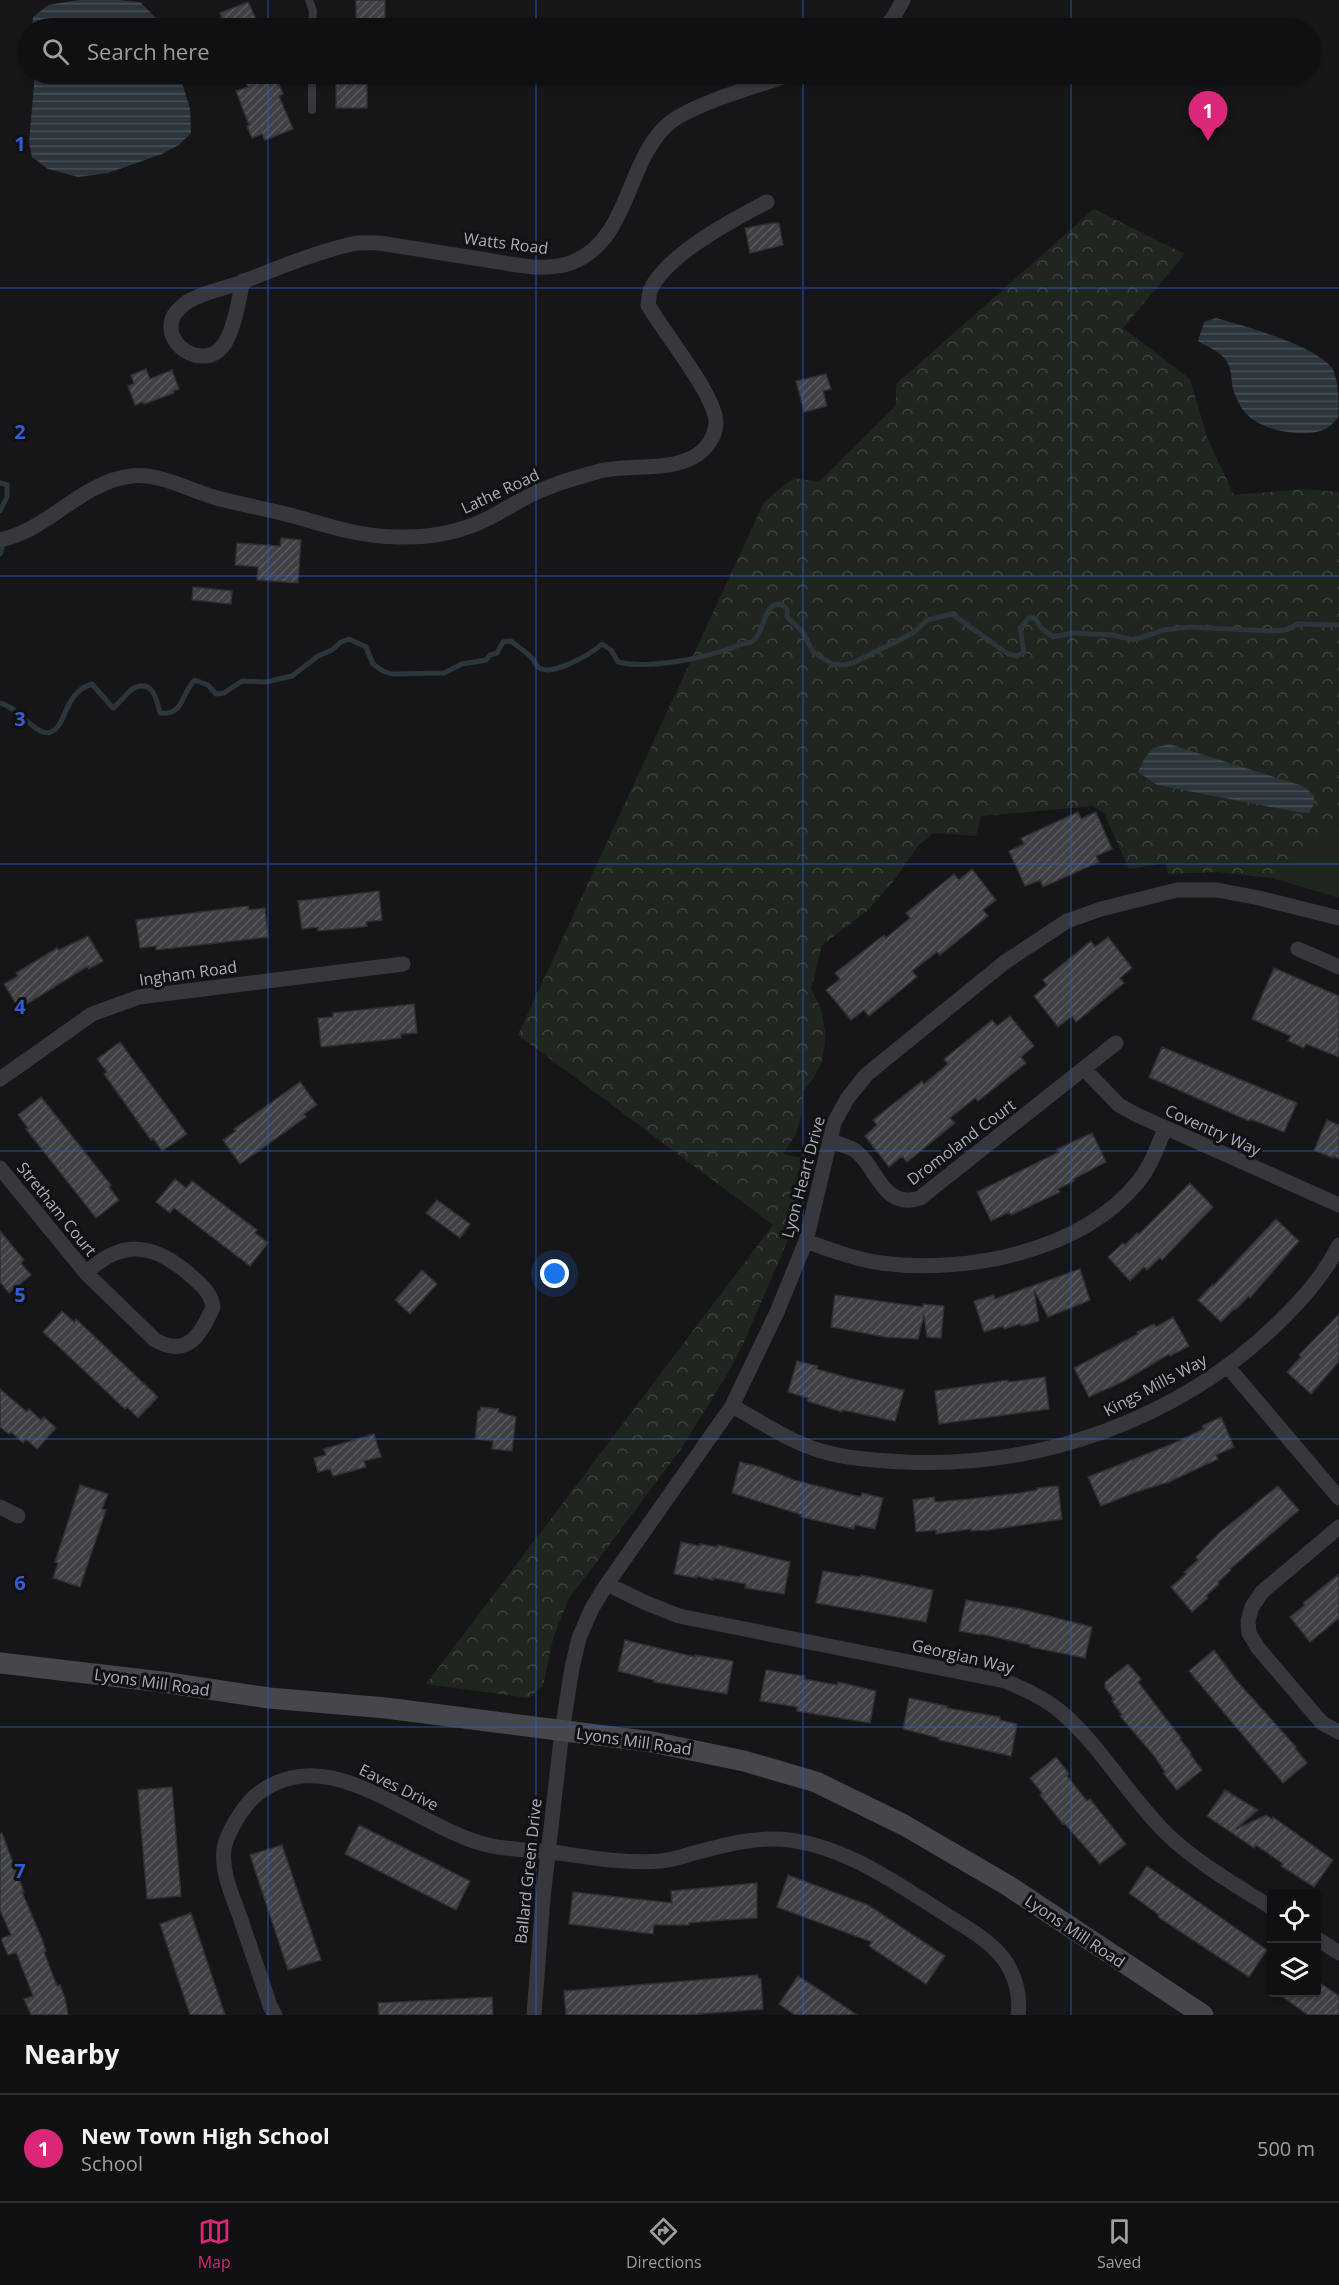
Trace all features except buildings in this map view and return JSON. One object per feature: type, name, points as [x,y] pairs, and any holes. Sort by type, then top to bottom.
[{"type":"main road","name":"Lyons Mill Road","points":[[0,1663],[269,1698],[386,1708],[651,1742],[704,1751],[816,1782],[854,1799],[953,1852],[1007,1885],[1203,2015]]},
{"type":"street","points":[[893,18],[903,0]]},
{"type":"street","name":"Watts Road","points":[[243,281],[228,338],[222,348],[202,357],[189,354],[180,347],[173,338],[171,330],[173,317],[179,308],[188,302],[243,281],[332,249],[356,243],[379,243],[528,266],[556,266],[573,262],[590,252],[603,240],[615,222],[646,151],[668,123],[690,110],[764,84]]},
{"type":"street","name":"Lathe Road","points":[[0,540],[30,528],[86,492],[109,481],[132,476],[153,477],[210,496],[346,531],[396,537],[422,537],[467,527],[535,493],[572,478],[605,470],[665,465],[687,460],[703,451],[713,437],[716,421],[711,404],[688,364],[648,304],[650,291],[659,277],[674,262],[716,229],[767,202]]},
{"type":"street","name":"Lyon Heart Drive","points":[[562,1731],[579,1638],[592,1608],[732,1406],[777,1312],[806,1241],[814,1216],[834,1123],[847,1099],[866,1075],[1005,962],[1067,921],[1101,909],[1177,890],[1228,892],[1339,918]]},
{"type":"street","points":[[1298,949],[1339,967]]},
{"type":"street","name":"Ingham Road","points":[[0,1079],[93,1014],[139,996],[403,964]]},
{"type":"street","name":"Dromoland Court","points":[[829,1140],[855,1151],[890,1195],[910,1202],[931,1191],[1116,1042]]},
{"type":"street","name":"Coventry Way","points":[[1083,1069],[1119,1105],[1165,1129],[1339,1205]]},
{"type":"street","points":[[806,1241],[849,1256],[880,1263],[915,1266],[966,1264],[1026,1251],[1063,1237],[1096,1219],[1122,1200],[1139,1181],[1165,1129]]},
{"type":"street","name":"Stretham Court","points":[[0,1168],[87,1274],[156,1340],[167,1347],[179,1348],[187,1344],[195,1337],[213,1307],[208,1293],[200,1284],[173,1261],[149,1251],[124,1250],[112,1253],[102,1258],[87,1274]]},
{"type":"street","name":"Kings Mills Way","points":[[732,1406],[820,1451],[875,1460],[965,1462],[1043,1450],[1120,1426],[1155,1409],[1228,1367],[1291,1311],[1319,1280],[1339,1245]]},
{"type":"street","points":[[1228,1367],[1339,1498]]},
{"type":"street","points":[[0,1508],[18,1516]]},
{"type":"street","points":[[1339,1527],[1262,1592],[1252,1607],[1248,1621],[1249,1633],[1258,1648],[1322,1723],[1339,1732]]},
{"type":"street","name":"Georgian Way","points":[[607,1584],[680,1616],[1005,1681],[1025,1689],[1060,1712],[1081,1732],[1147,1813],[1168,1835],[1191,1854],[1267,1905]]},
{"type":"street","name":"Ballard Green Drive","points":[[534,2015],[538,1950],[562,1731]]},
{"type":"street","name":"Eaves Drive","points":[[276,2015],[270,2006],[226,1875],[224,1847],[243,1810],[255,1797],[273,1785],[291,1778],[322,1776],[350,1781],[450,1832],[492,1846],[620,1861],[664,1861],[721,1846],[760,1839],[787,1840],[831,1850],[877,1871],[994,1948],[1005,1961],[1016,1982],[1018,2015]]},
{"type":"street","points":[[1321,1941],[1339,1953]]},
{"type":"lane","points":[[309,0],[313,18]]},
{"type":"lane","points":[[312,84],[312,110]]},
{"type":"green space","points":[[1094,209],[1185,254],[1123,328],[1190,379],[1207,437],[1234,495],[1305,489],[1339,492],[1339,824],[1272,878],[1217,872],[1168,874],[1165,863],[1129,869],[1104,813],[1093,806],[981,816],[976,836],[933,833],[918,846],[895,879],[867,911],[822,945],[811,989],[821,1009],[825,1044],[821,1064],[803,1092],[802,1114],[795,1136],[783,1154],[807,1159],[789,1237],[744,1342],[728,1373],[681,1449],[568,1600],[553,1639],[543,1686],[529,1698],[426,1684],[773,1225],[518,1035],[764,502],[793,478],[819,482],[896,405],[896,384]]},
{"type":"green space","points":[[1339,824],[1339,898],[1272,878]]},
{"type":"shaded area","points":[[78,0],[140,2],[156,18],[33,18],[48,5]]},
{"type":"shaded area","points":[[34,84],[182,84],[190,108],[191,133],[179,145],[162,154],[108,173],[78,177],[48,169],[32,157],[29,142]]},
{"type":"shaded area","points":[[1216,318],[1278,337],[1323,360],[1332,368],[1336,379],[1338,418],[1323,430],[1301,433],[1267,427],[1249,417],[1233,389],[1227,362],[1217,352],[1198,341],[1204,322]]},
{"type":"shaded area","points":[[1169,744],[1303,786],[1314,795],[1314,804],[1309,813],[1297,812],[1157,785],[1138,772],[1144,759],[1153,748]]},
{"type":"waterway","points":[[0,483],[7,485],[7,497],[0,511]]},
{"type":"waterway","points":[[0,554],[2,548]]},
{"type":"waterway","points":[[0,703],[45,733],[56,728],[76,694],[92,684],[113,708],[134,688],[146,686],[153,692],[160,713],[168,713],[178,707],[195,680],[208,685],[216,694],[224,693],[242,681],[266,682],[292,676],[318,656],[349,639],[366,647],[373,664],[392,674],[444,673],[462,664],[486,660],[490,655],[497,653],[503,642],[511,641],[531,656],[538,667],[544,670],[570,663],[602,644],[611,650],[618,662],[647,664],[680,661],[751,642],[760,631],[770,608],[781,604],[787,609],[787,617],[803,632],[813,652],[832,664],[844,665],[853,663],[913,633],[927,620],[952,614],[1008,654],[1017,656],[1024,652],[1020,628],[1029,618],[1035,618],[1041,628],[1053,637],[1073,633],[1113,635],[1133,640],[1164,630],[1189,627],[1271,631],[1286,630],[1298,624],[1339,625]]},
{"type":"place","name":"New Town High School","points":[[1208,141]]}]
